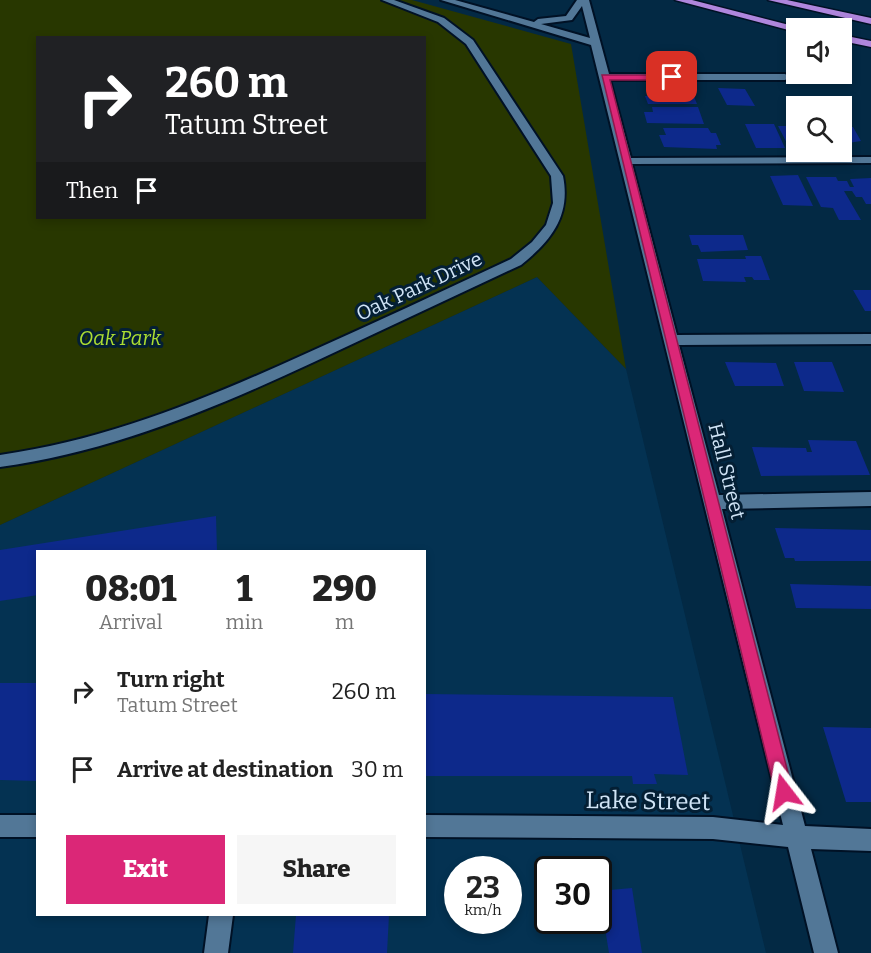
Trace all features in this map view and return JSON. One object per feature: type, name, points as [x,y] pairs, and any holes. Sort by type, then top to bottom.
[{"type":"highway","points":[[680,0],[786,26]]},
{"type":"highway","points":[[772,0],[871,21]]},
{"type":"highway","points":[[852,40],[871,44]]},
{"type":"street","name":"Oak Park Drive","points":[[0,462],[72,449],[137,431],[201,406],[495,272],[516,262],[537,247],[553,227],[559,214],[561,190],[556,176],[470,42],[441,20],[386,0]]},
{"type":"street","points":[[445,0],[596,43]]},
{"type":"street","name":"Hall Street","points":[[523,22],[552,22],[569,18],[584,2]]},
{"type":"street","name":"Hall Street","points":[[584,2],[605,77],[826,953]]},
{"type":"street","points":[[605,77],[785,77]]},
{"type":"street","points":[[626,161],[871,160]]},
{"type":"street","points":[[671,340],[871,339]]},
{"type":"street","points":[[711,502],[871,499]]},
{"type":"street","points":[[0,826],[36,826]]},
{"type":"street","name":"Lake Street","points":[[426,826],[713,828],[795,837],[871,840]]},
{"type":"street","points":[[216,953],[221,916]]},
{"type":"shaded area","points":[[537,277],[626,369],[766,953],[0,953],[0,525]]},
{"type":"green space","name":"Oak Park","points":[[0,0],[412,0],[571,44],[626,369],[537,277],[0,525]]},
{"type":"building","points":[[649,88],[687,88],[690,94],[693,94],[697,104],[648,104],[645,96],[651,96]]},
{"type":"building","points":[[718,88],[745,89],[755,106],[727,105]]},
{"type":"building","points":[[652,107],[698,107],[704,124],[647,123],[644,112],[653,112]]},
{"type":"building","points":[[745,124],[774,124],[785,148],[756,148]]},
{"type":"building","points":[[778,126],[786,126],[786,141]]},
{"type":"building","points":[[852,127],[853,127],[861,141],[852,142]]},
{"type":"building","points":[[663,128],[708,128],[711,133],[716,133],[721,145],[716,145],[717,149],[664,147],[659,135],[666,135]]},
{"type":"building","points":[[798,175],[813,206],[783,205],[770,176]]},
{"type":"building","points":[[806,177],[836,177],[838,181],[847,181],[850,187],[854,187],[850,179],[871,178],[871,204],[866,204],[862,197],[856,197],[852,191],[844,191],[861,220],[839,220],[833,208],[821,207]]},
{"type":"building","points":[[689,235],[743,235],[748,250],[701,252],[698,245],[692,245]]},
{"type":"building","points":[[745,256],[761,256],[770,280],[754,280],[752,277],[744,277],[746,282],[703,281],[697,259],[746,259]]},
{"type":"building","points":[[853,290],[871,290],[871,311],[865,311]]},
{"type":"building","points":[[725,362],[776,363],[784,386],[735,386]]},
{"type":"building","points":[[794,362],[832,362],[844,392],[804,391]]},
{"type":"building","points":[[808,440],[856,441],[870,475],[761,476],[752,447],[806,448],[807,452],[812,452]]},
{"type":"building","points":[[216,516],[217,550],[36,550],[36,595],[0,601],[0,550]]},
{"type":"building","points":[[775,528],[871,530],[871,561],[795,561],[794,558],[785,558]]},
{"type":"building","points":[[790,584],[871,586],[871,609],[796,608]]},
{"type":"building","points":[[0,683],[36,683],[36,781],[0,780]]},
{"type":"building","points":[[426,694],[673,697],[688,775],[654,774],[657,784],[633,784],[632,776],[426,776]]},
{"type":"building","points":[[823,727],[871,728],[871,802],[846,802]]},
{"type":"building","points":[[632,888],[642,953],[609,953],[606,934],[612,934],[612,890]]},
{"type":"building","points":[[296,916],[389,916],[387,953],[293,953]]},
{"type":"route","points":[[672,77],[605,77],[784,792]]}]
